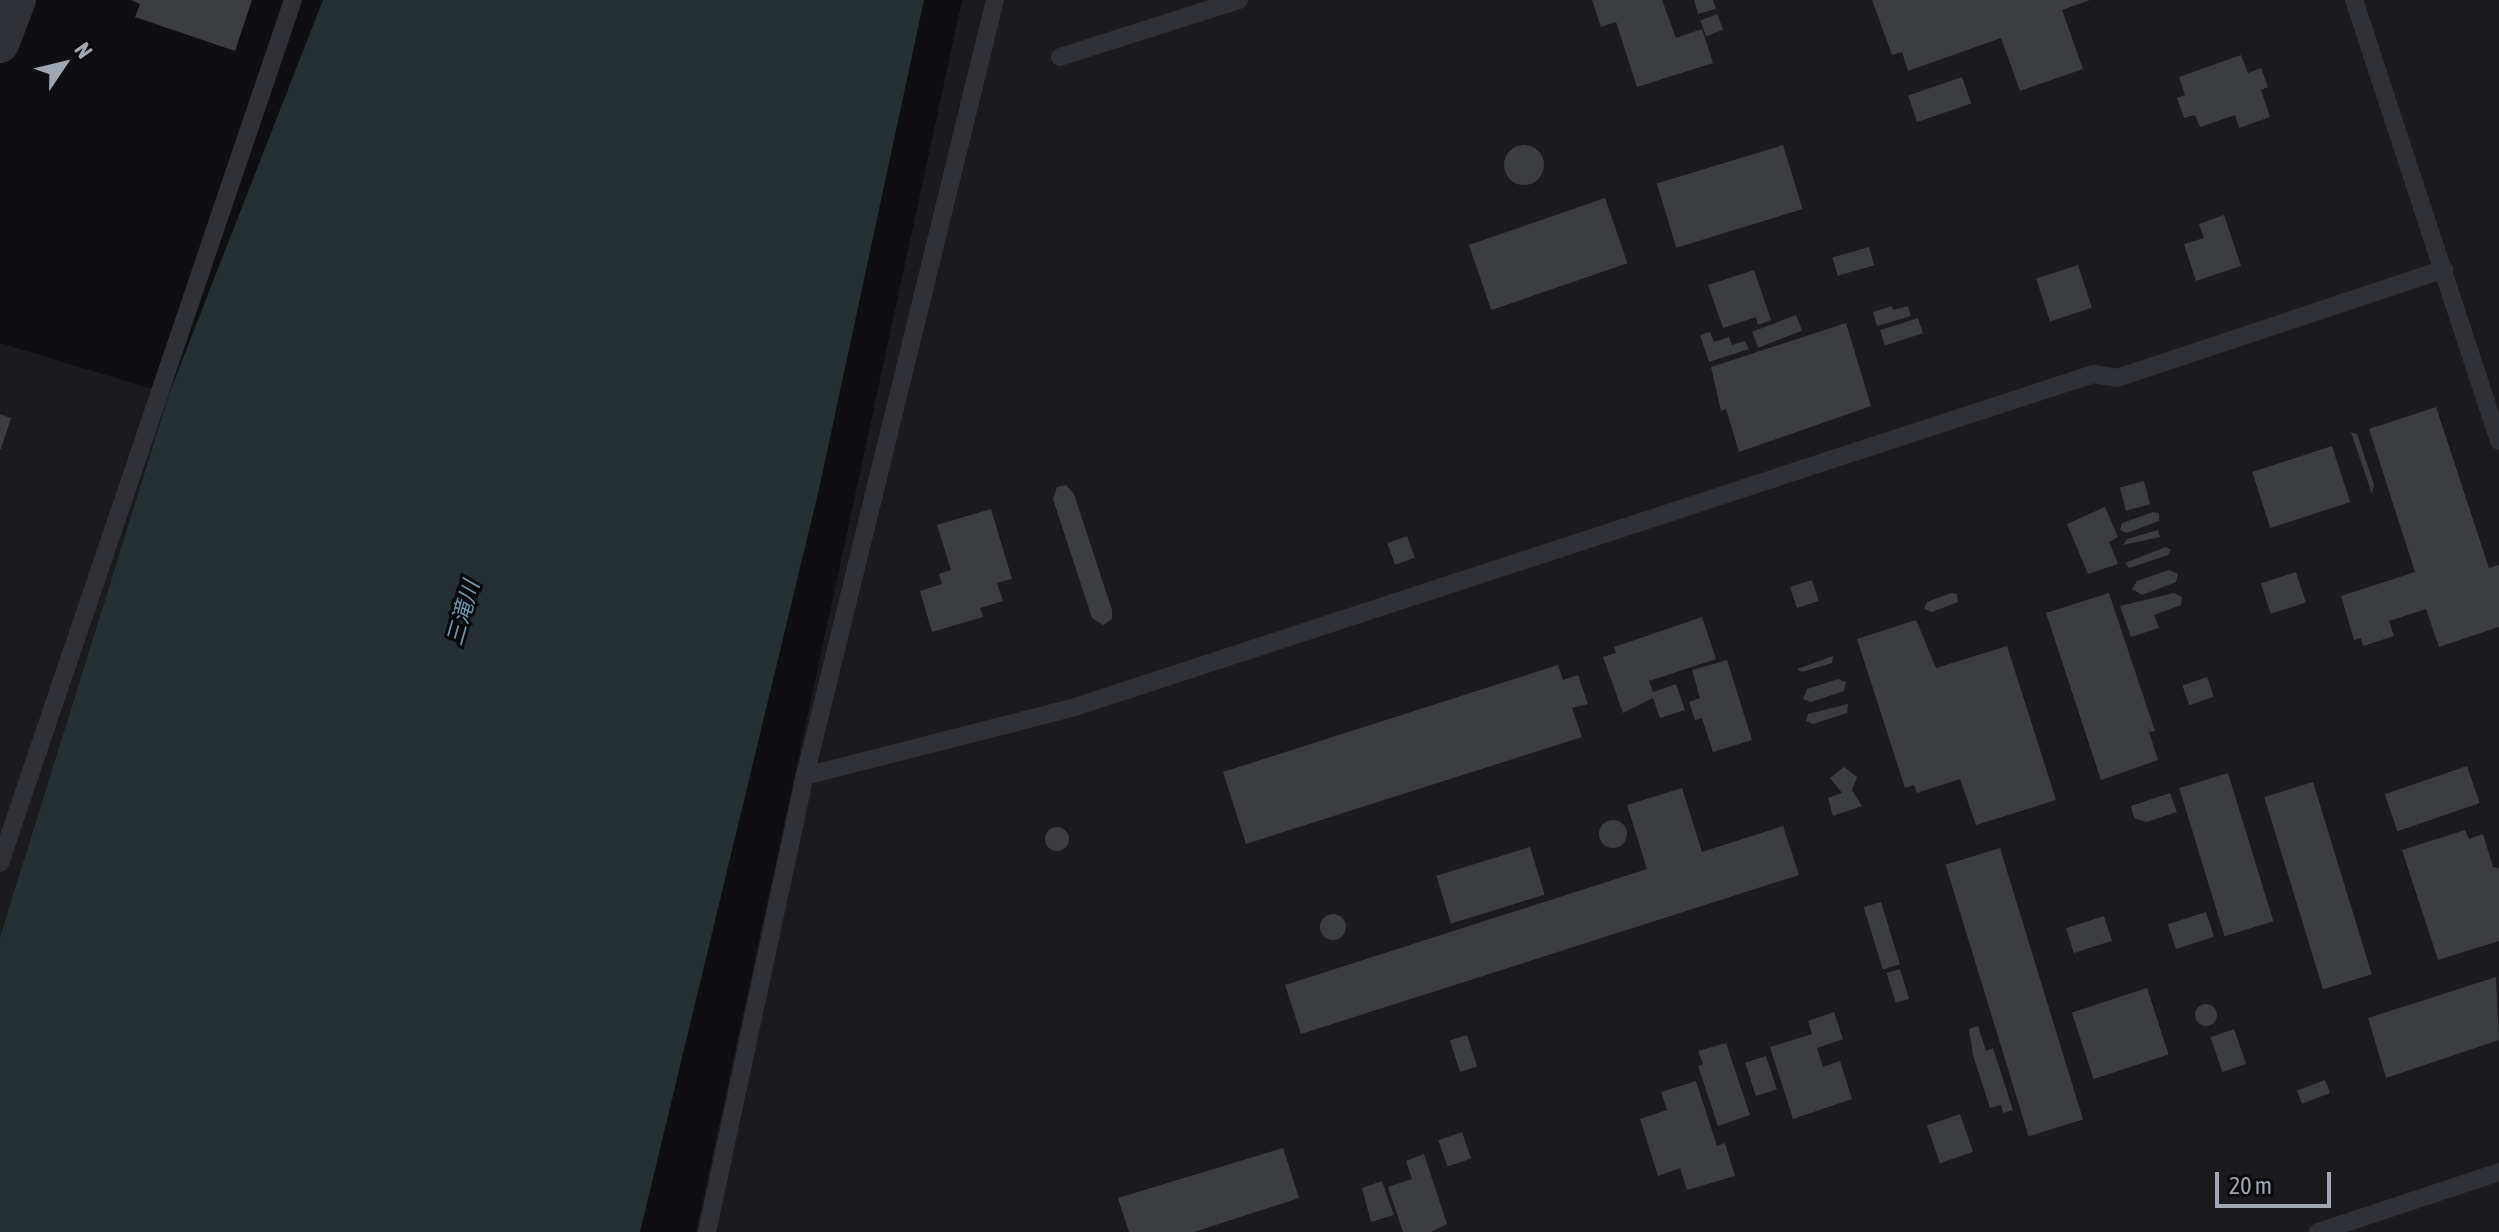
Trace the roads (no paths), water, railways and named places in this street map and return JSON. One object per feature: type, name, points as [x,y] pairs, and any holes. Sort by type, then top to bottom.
[{"type":"street","points":[[0,44],[17,0]]},
{"type":"lane","points":[[0,863],[293,0]]},
{"type":"lane","points":[[707,1232],[805,776],[995,0]]},
{"type":"lane","points":[[1060,57],[1239,0]]},
{"type":"lane","points":[[2354,0],[2499,441]]},
{"type":"lane","points":[[805,776],[1075,707],[2093,374],[2117,378],[2444,269]]},
{"type":"lane","points":[[2318,1232],[2499,1172]]},
{"type":"water","name":"三滝川","points":[[323,0],[924,0],[819,489],[640,1232],[0,1232],[0,937],[169,394]]}]
